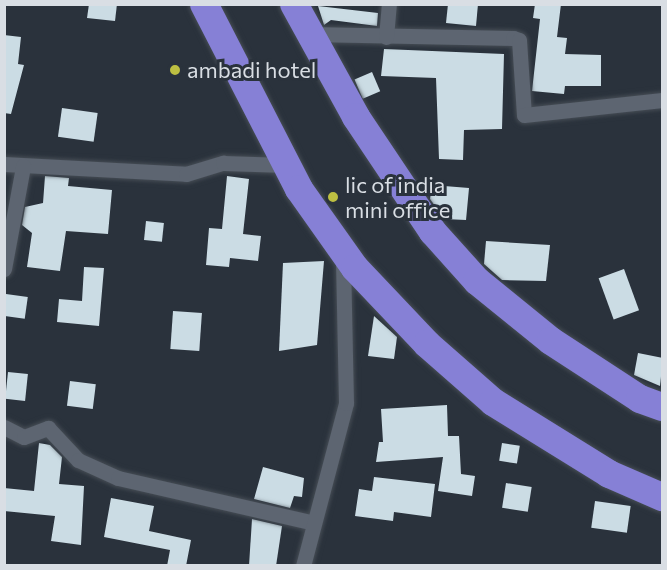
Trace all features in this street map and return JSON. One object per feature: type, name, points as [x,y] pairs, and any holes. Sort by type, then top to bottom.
[{"type":"highway","points":[[204,4],[286,165],[343,251],[427,344],[493,402],[579,456],[663,497]]},
{"type":"highway","points":[[294,4],[356,117],[433,232],[477,281],[551,340],[640,399],[663,407]]},
{"type":"street","points":[[386,37],[389,4]]},
{"type":"street","points":[[310,34],[519,40],[524,115],[663,100]]},
{"type":"street","points":[[4,164],[186,174],[223,163],[286,165]]},
{"type":"street","points":[[4,269],[23,166]]},
{"type":"street","points":[[303,566],[346,403],[343,251]]},
{"type":"street","points":[[4,428],[24,437],[48,428],[78,460],[118,478],[314,523]]},
{"type":"building","points":[[89,4],[117,4],[115,21],[87,18]]},
{"type":"building","points":[[448,4],[478,4],[476,26],[446,23]]},
{"type":"building","points":[[535,4],[561,4],[557,37],[567,38],[565,54],[601,55],[601,86],[565,86],[564,94],[532,91],[540,19],[533,18]]},
{"type":"building","points":[[318,6],[378,13],[377,26],[331,20],[324,25]]},
{"type":"building","points":[[4,35],[21,37],[18,64],[24,65],[11,114],[4,113]]},
{"type":"building","points":[[384,49],[504,54],[502,129],[464,130],[463,160],[439,159],[436,78],[381,76]]},
{"type":"building","points":[[372,72],[380,91],[363,99],[355,79]]},
{"type":"building","points":[[62,108],[98,113],[94,142],[58,137]]},
{"type":"building","points":[[45,176],[69,178],[68,186],[112,190],[108,234],[66,231],[60,271],[27,267],[32,233],[22,225],[25,207],[43,203]]},
{"type":"building","points":[[227,176],[249,179],[243,234],[261,236],[258,261],[230,258],[229,267],[206,265],[209,228],[222,229]]},
{"type":"building","points":[[432,185],[469,188],[466,220],[444,219],[430,199]]},
{"type":"building","points":[[146,221],[164,223],[162,242],[144,240]]},
{"type":"building","points":[[486,241],[550,245],[546,281],[502,280],[484,264]]},
{"type":"building","points":[[324,261],[317,345],[279,351],[283,263]]},
{"type":"building","points":[[84,267],[104,268],[99,326],[57,322],[59,299],[82,301]]},
{"type":"building","points":[[624,269],[639,310],[614,320],[599,278]]},
{"type":"building","points":[[6,294],[28,297],[25,319],[4,316]]},
{"type":"building","points":[[173,311],[202,313],[199,351],[170,349]]},
{"type":"building","points":[[374,316],[397,337],[394,359],[368,356]]},
{"type":"building","points":[[638,353],[663,358],[660,386],[634,375]]},
{"type":"building","points":[[8,372],[28,374],[25,401],[5,399]]},
{"type":"building","points":[[70,381],[96,384],[93,409],[67,406]]},
{"type":"building","points":[[447,405],[448,436],[459,436],[461,474],[475,476],[472,496],[438,491],[443,457],[376,462],[379,442],[383,442],[381,409]]},
{"type":"building","points":[[39,443],[50,445],[62,457],[59,484],[84,486],[81,545],[51,541],[55,516],[4,511],[4,488],[34,491]]},
{"type":"building","points":[[502,443],[520,446],[517,464],[499,461]]},
{"type":"building","points":[[263,467],[304,478],[302,497],[294,496],[290,508],[254,499]]},
{"type":"building","points":[[374,477],[435,484],[431,517],[394,512],[393,521],[355,516],[359,489],[372,491]]},
{"type":"building","points":[[506,483],[532,487],[528,512],[502,508]]},
{"type":"building","points":[[111,498],[154,506],[149,531],[191,540],[186,566],[167,566],[170,550],[104,537]]},
{"type":"building","points":[[595,501],[631,506],[627,533],[591,528]]},
{"type":"building","points":[[252,519],[282,526],[276,566],[249,566]]},
{"type":"place","name":"ambadi hotel","points":[[175,70]]},
{"type":"place","name":"lic of india mini office","points":[[333,197]]}]
